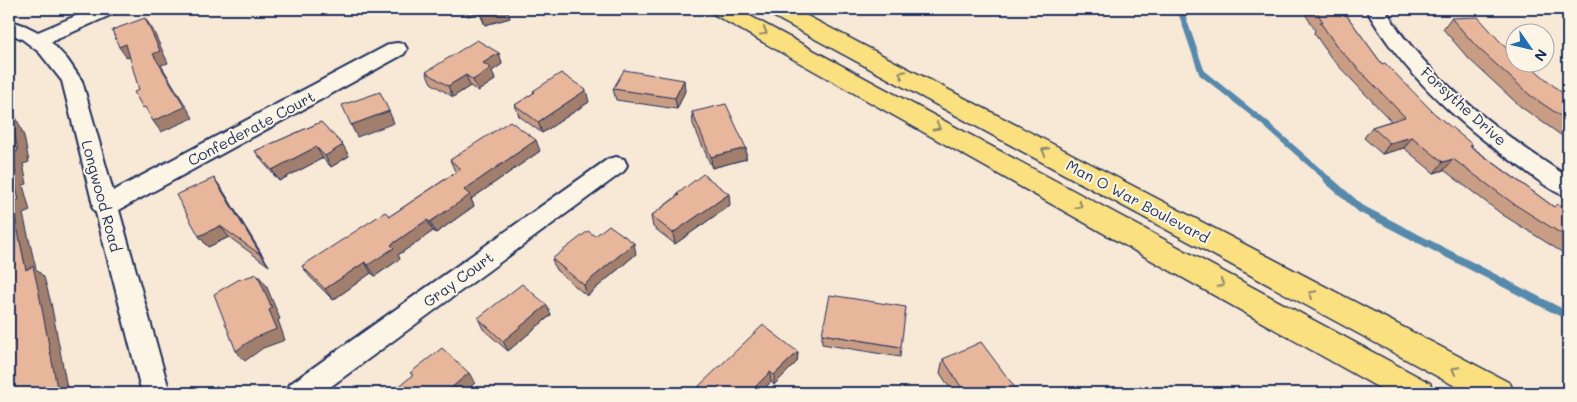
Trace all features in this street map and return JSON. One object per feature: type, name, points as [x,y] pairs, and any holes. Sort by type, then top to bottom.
[{"type":"main road","name":"Man O War Boulevard","points":[[721,9],[1418,393]]},
{"type":"main road","name":"Man O War Boulevard","points":[[777,9],[1498,393]]},
{"type":"street","points":[[38,40],[108,9]]},
{"type":"street","name":"Forsythe Drive","points":[[1375,9],[1401,48],[1446,95],[1496,138],[1568,188]]},
{"type":"street","name":"Longwood Road","points":[[9,26],[38,40],[60,62],[72,81],[104,207],[156,393]]},
{"type":"street","name":"Confederate Court","points":[[104,207],[398,49]]},
{"type":"street","name":"Gray Court","points":[[300,393],[616,165]]},
{"type":"building","points":[[478,9],[499,9],[481,14]]},
{"type":"building","points":[[1315,9],[1342,9],[1382,64],[1385,63],[1435,114],[1473,145],[1470,146],[1554,207],[1557,204],[1568,211],[1568,238],[1514,204],[1453,159],[1443,162],[1412,137],[1390,143],[1372,127],[1405,117],[1338,48],[1320,22],[1323,22]]},
{"type":"building","points":[[1478,17],[1504,46],[1504,72],[1477,47],[1451,18]]},
{"type":"building","points":[[145,18],[160,51],[153,54],[185,107],[153,121],[134,92],[139,90],[126,44],[119,47],[112,30]]},
{"type":"building","points":[[477,40],[499,53],[483,63],[491,68],[473,80],[466,75],[448,86],[426,72]]},
{"type":"building","points":[[624,70],[684,80],[675,98],[613,89]]},
{"type":"building","points":[[1505,72],[1538,72],[1568,98],[1568,121],[1531,96]]},
{"type":"building","points":[[561,73],[586,90],[538,122],[515,105],[535,92],[533,91]]},
{"type":"building","points":[[380,92],[389,111],[351,125],[342,105]]},
{"type":"building","points":[[726,104],[746,148],[711,157],[692,112]]},
{"type":"building","points":[[9,113],[18,151],[12,153],[16,173],[13,174],[19,200],[12,203],[26,270],[33,266],[58,393],[9,393]]},
{"type":"building","points":[[510,121],[536,140],[464,190],[470,195],[430,222],[427,220],[391,245],[394,248],[368,265],[365,262],[325,289],[302,266],[385,212],[390,216],[461,169],[450,160]]},
{"type":"building","points":[[321,122],[343,145],[325,156],[316,147],[272,170],[255,151]]},
{"type":"building","points":[[703,174],[729,194],[673,233],[651,216],[679,195],[677,194]]},
{"type":"building","points":[[214,178],[261,255],[220,226],[199,236],[176,195]]},
{"type":"building","points":[[609,225],[634,243],[584,285],[552,259],[588,231],[595,236]]},
{"type":"building","points":[[257,274],[272,308],[269,310],[277,329],[254,338],[236,351],[214,294],[238,280]]},
{"type":"building","points":[[522,284],[547,305],[503,341],[478,318]]},
{"type":"building","points":[[830,295],[906,307],[901,347],[822,334]]},
{"type":"building","points":[[763,325],[798,352],[774,375],[770,372],[749,393],[708,393],[699,386]]},
{"type":"building","points":[[981,342],[1019,393],[965,393],[943,359]]},
{"type":"building","points":[[442,348],[469,373],[445,393],[391,393],[413,375],[410,373]]},
{"type":"waterway","points":[[1180,9],[1202,73],[1262,121],[1330,181]]},
{"type":"waterway","points":[[1328,180],[1361,209],[1568,316]]}]
